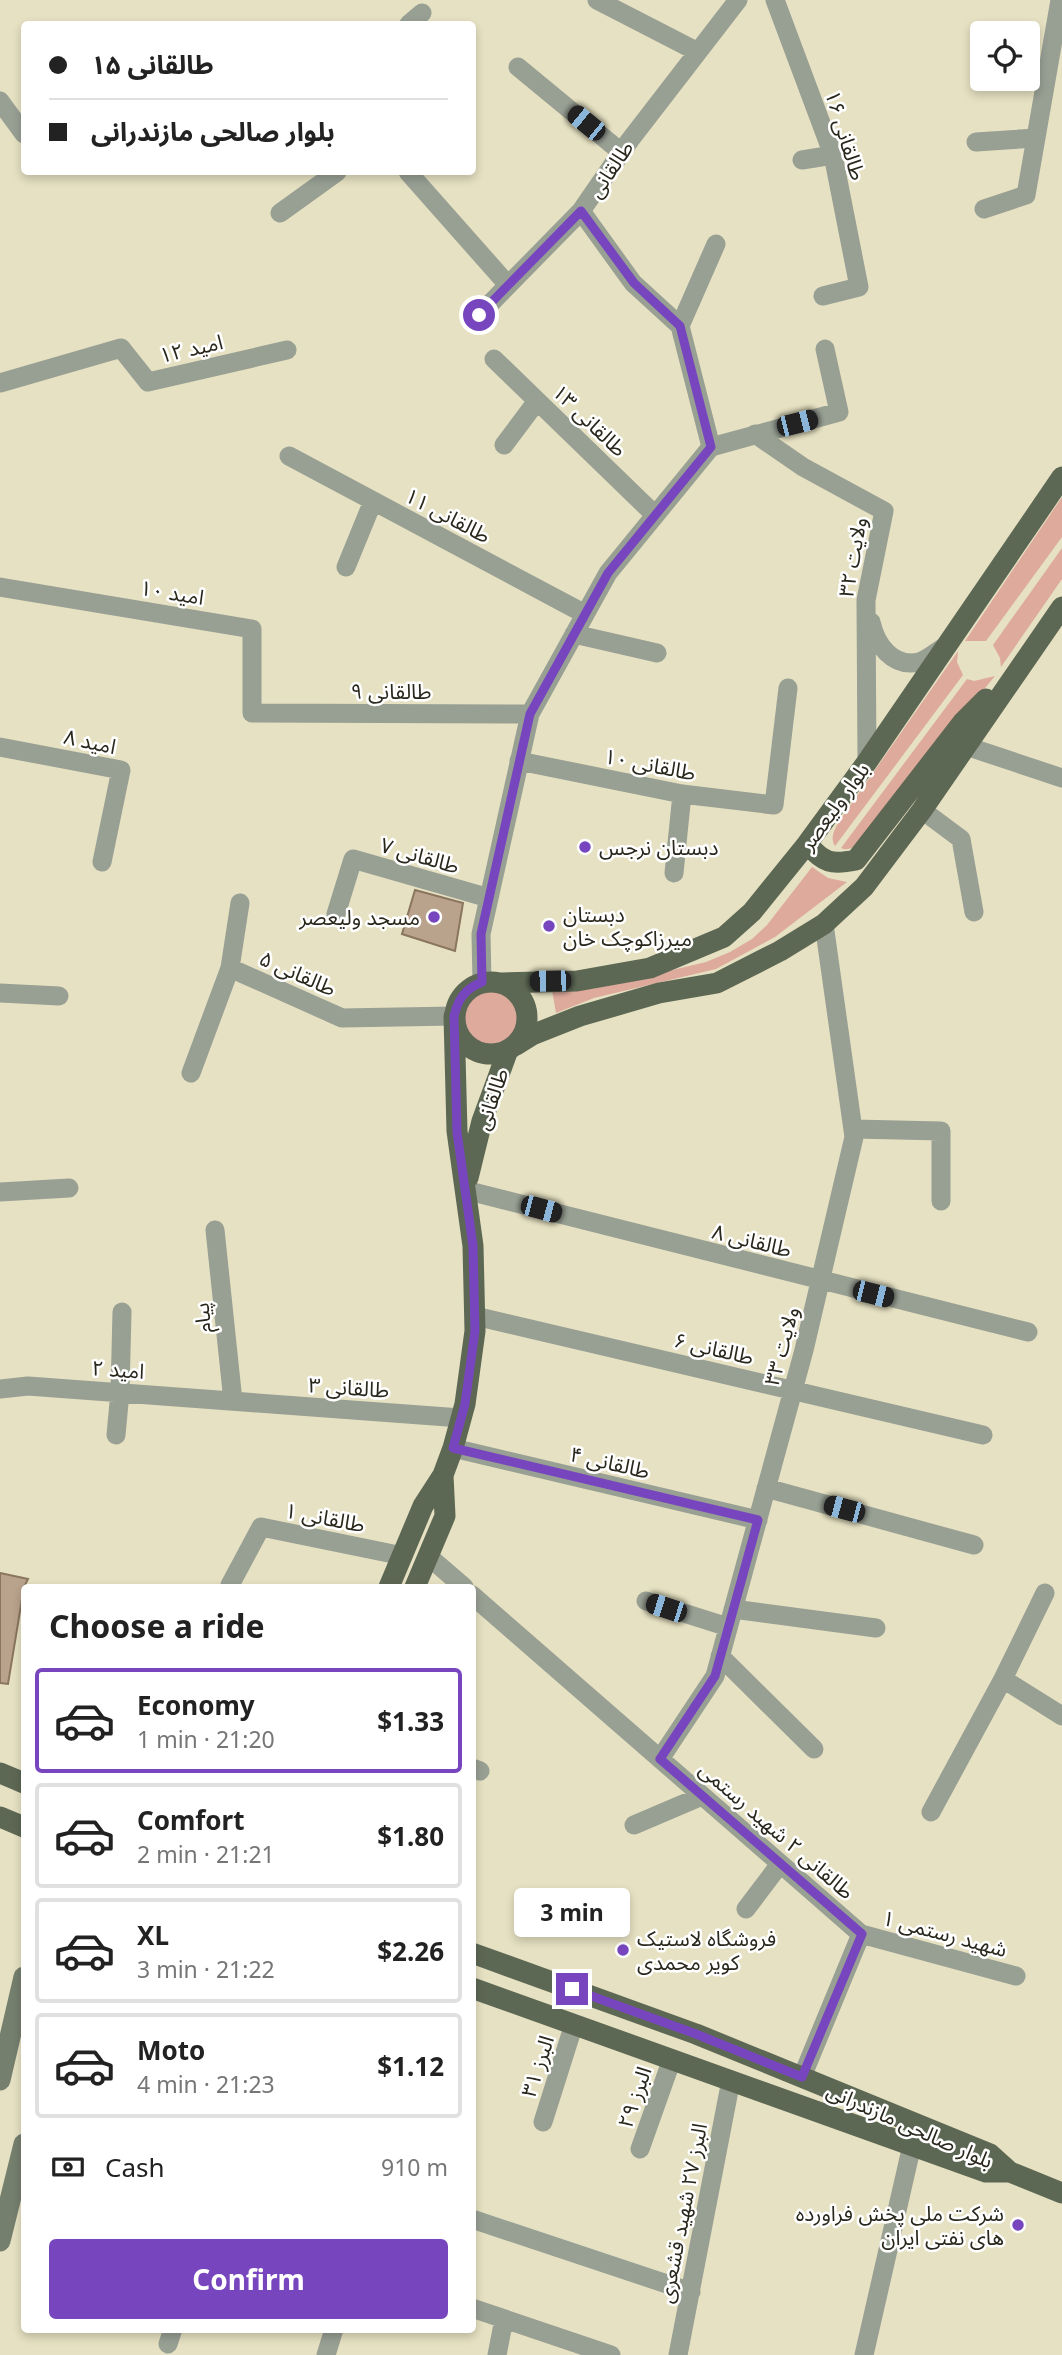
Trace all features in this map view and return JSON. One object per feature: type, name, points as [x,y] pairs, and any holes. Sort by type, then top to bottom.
[{"type":"main road","name":"بلوار ولیعصر","points":[[492,983],[578,981],[610,976],[650,968],[724,937],[751,912],[807,844],[867,762],[1062,477]]},
{"type":"main road","points":[[512,1047],[523,1035],[527,1023],[522,998],[513,989],[492,983],[471,987],[457,1005],[454,1016],[460,1037],[476,1051],[498,1054],[512,1047],[532,1035],[580,1016],[659,993],[717,983],[780,951],[824,924],[864,887],[922,810],[1062,607]]},
{"type":"main road","points":[[807,844],[819,858],[837,864],[856,860],[963,722],[1029,654]]},
{"type":"main road","name":"طالقانی","points":[[443,1475],[461,1418],[474,1343],[475,1316],[473,1246],[457,1132],[454,1016]]},
{"type":"main road","name":"طالقانی","points":[[465,1190],[482,1121],[512,1047]]},
{"type":"main road","points":[[390,1584],[423,1506],[443,1475]]},
{"type":"main road","points":[[416,1584],[445,1516],[443,1475]]},
{"type":"main road","points":[[0,1773],[21,1782]]},
{"type":"main road","points":[[0,1817],[21,1827]]},
{"type":"main road","name":"بلوار صالحی مازندرانی","points":[[476,1954],[696,2034],[802,2077],[989,2154],[1010,2172]]},
{"type":"main road","name":"بلوار صالحی مازندرانی","points":[[476,1989],[986,2172],[1010,2172]]},
{"type":"main road","points":[[0,2080],[21,1990]]},
{"type":"main road","points":[[0,2241],[21,2156]]},
{"type":"main road","points":[[1010,2172],[1062,2193]]},
{"type":"street","points":[[597,0],[698,52]]},
{"type":"street","name":"طالقانی","points":[[680,326],[634,283],[581,211],[621,152],[738,0]]},
{"type":"street","name":"طالقانی ۱۶","points":[[775,0],[833,155],[859,287],[823,296]]},
{"type":"street","points":[[984,209],[1026,195],[1060,0]]},
{"type":"street","points":[[518,67],[621,152]]},
{"type":"street","points":[[0,101],[21,130]]},
{"type":"street","points":[[976,142],[1036,138]]},
{"type":"street","points":[[802,160],[833,155]]},
{"type":"street","points":[[280,213],[333,175]]},
{"type":"street","points":[[411,175],[508,285]]},
{"type":"street","points":[[479,315],[581,211]]},
{"type":"street","points":[[711,447],[680,326],[716,244]]},
{"type":"street","name":"امید ۱۲","points":[[0,383],[121,348],[148,382],[287,350]]},
{"type":"street","points":[[492,983],[481,934],[530,714],[608,573],[711,447],[839,412],[825,349]]},
{"type":"street","name":"طالقانی ۱۳","points":[[494,359],[655,515]]},
{"type":"street","points":[[504,445],[537,401]]},
{"type":"street","name":"ولایت ۳۲","points":[[755,434],[803,467],[884,511],[866,600],[867,762]]},
{"type":"street","name":"طالقانی ۱۱","points":[[289,456],[585,614]]},
{"type":"street","points":[[346,567],[373,501]]},
{"type":"street","name":"امید ۱۰","points":[[0,587],[253,629],[252,713]]},
{"type":"street","points":[[866,600],[877,641],[886,654],[905,662],[920,662],[944,647]]},
{"type":"street","points":[[574,634],[657,653]]},
{"type":"street","name":"طالقانی ۱۰","points":[[519,761],[682,794],[774,805],[788,688]]},
{"type":"street","name":"طالقانی ۹","points":[[252,713],[530,714]]},
{"type":"street","points":[[966,746],[1062,778]]},
{"type":"street","name":"امید ۸","points":[[0,747],[121,770],[102,862]]},
{"type":"street","points":[[674,873],[682,794]]},
{"type":"street","points":[[922,810],[961,839],[974,912]]},
{"type":"street","name":"طالقانی ۷","points":[[336,914],[353,859],[489,898]]},
{"type":"street","name":"طالقانی ۵","points":[[240,904],[230,968],[342,1018],[454,1016]]},
{"type":"street","name":"ولایت ٣۳","points":[[660,1759],[715,1676],[793,1390],[855,1137],[824,924]]},
{"type":"street","points":[[191,1073],[230,968]]},
{"type":"street","points":[[0,993],[59,996]]},
{"type":"street","points":[[853,1129],[941,1132],[941,1201]]},
{"type":"street","points":[[0,1192],[69,1188]]},
{"type":"street","name":"طالقانی ۸","points":[[465,1190],[1028,1332]]},
{"type":"street","name":"پیام","points":[[215,1230],[233,1401]]},
{"type":"street","points":[[116,1435],[122,1312]]},
{"type":"street","name":"طالقانی ۶","points":[[475,1316],[983,1435]]},
{"type":"street","name":"امید ۲","points":[[0,1389],[28,1386],[233,1401]]},
{"type":"street","name":"طالقانی ۳","points":[[233,1401],[461,1418]]},
{"type":"street","name":"طالقانی ۴","points":[[453,1448],[758,1520]]},
{"type":"street","points":[[766,1488],[974,1545]]},
{"type":"street","name":"طالقانی ۱","points":[[231,1584],[261,1527],[402,1556]]},
{"type":"street","points":[[428,1556],[461,1584]]},
{"type":"street","points":[[931,1812],[1003,1679],[1045,1593]]},
{"type":"street","name":"طالقانی ۲ شهید رستمی","points":[[476,1598],[862,1934]]},
{"type":"street","points":[[646,1601],[730,1618],[876,1628]]},
{"type":"street","points":[[720,1656],[814,1749]]},
{"type":"street","points":[[1003,1679],[1062,1716]]},
{"type":"street","points":[[634,1825],[702,1796]]},
{"type":"street","points":[[746,1909],[780,1864]]},
{"type":"street","points":[[802,2077],[862,1934]]},
{"type":"street","name":"شهید رستمی ۱","points":[[862,1934],[1016,1976]]},
{"type":"street","name":"البرز ۳۱","points":[[543,2122],[574,2024]]},
{"type":"street","name":"البرز ۲۹","points":[[640,2149],[672,2059]]},
{"type":"street","name":"البرز ۲۷ شهید قشعری","points":[[678,2355],[730,2080]]},
{"type":"street","points":[[864,2355],[912,2145]]},
{"type":"street","points":[[476,2220],[691,2292]]},
{"type":"street","points":[[476,2309],[611,2355]]},
{"type":"street","points":[[497,2355],[504,2319]]},
{"type":"street","points":[[326,2355],[333,2333]]},
{"type":"shaded area","points":[[1062,497],[1062,537],[986,641],[965,641]]},
{"type":"shaded area","points":[[1062,548],[1062,579],[1001,667],[1000,658],[993,645]]},
{"type":"shaded area","points":[[958,651],[957,662],[963,675],[835,846],[833,837],[838,823]]},
{"type":"shaded area","points":[[995,676],[857,844],[850,849],[841,848],[967,679],[974,681]]},
{"type":"shaded area","points":[[812,867],[828,878],[847,882],[775,937],[716,969],[594,998],[556,1013],[552,990],[592,989],[706,962],[730,952],[752,939],[767,925]]},
{"type":"shaded area","points":[[491,991],[510,999],[518,1018],[510,1037],[491,1045],[472,1037],[464,1018],[472,999]]},
{"type":"building","name":"مسجد ولیعصر","points":[[415,890],[463,903],[455,951],[402,934]]},
{"type":"building","points":[[0,1573],[28,1579],[26,1584],[21,1584],[21,1605],[8,1684],[0,1683]]},
{"type":"place","name":"دبستان نرجس","points":[[585,847]]},
{"type":"place","name":"مسجد ولیعصر","points":[[434,917]]},
{"type":"place","name":"دبستان میرزاکوچک خان","points":[[549,926]]},
{"type":"place","name":"فروشگاه لاستیک کویر محمدی","points":[[623,1950]]},
{"type":"place","name":"شرکت ملی پخش فراورده های نفتی ایران","points":[[1018,2225]]},
{"type":"route","points":[[479,315],[581,211],[634,283],[680,326],[711,447],[608,573],[530,714],[481,934],[482,982],[463,995],[454,1016],[457,1132],[473,1246],[475,1331],[465,1404],[453,1448],[758,1520],[715,1676],[660,1759],[862,1934],[802,2077],[696,2034],[572,1989]]}]
